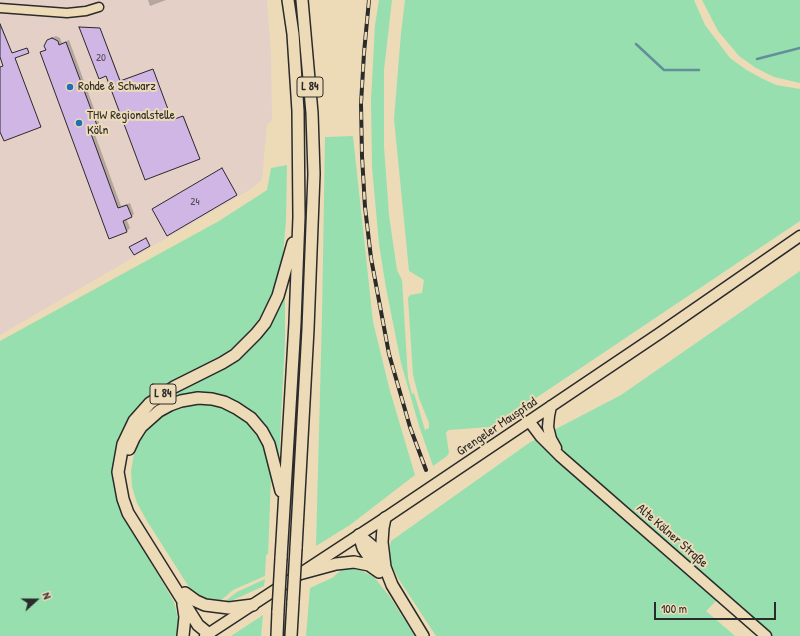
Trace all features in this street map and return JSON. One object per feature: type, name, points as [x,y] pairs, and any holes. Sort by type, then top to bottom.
[{"type":"highway","name":"L 84","points":[[277,636],[299,217],[298,111],[288,0]]},
{"type":"highway","name":"L 84","points":[[291,636],[309,321],[314,174],[312,113],[302,0]]},
{"type":"highway","name":"L 84","points":[[183,636],[185,617],[183,596],[138,530],[128,513],[123,499],[118,472],[123,444],[134,421],[150,403],[174,387],[222,363],[234,355],[265,323],[278,296],[288,265],[299,217]]},
{"type":"highway","name":"L 84","points":[[207,635],[198,625],[141,524],[130,501],[126,486],[125,470],[130,448],[137,433],[149,419],[170,405],[190,399],[212,399],[224,402],[250,418],[262,431],[269,444],[274,459],[284,505]]},
{"type":"highway","points":[[382,569],[383,528],[386,518]]},
{"type":"highway","points":[[359,535],[372,546],[382,569],[423,636]]},
{"type":"highway","points":[[299,574],[336,564],[354,562],[382,569]]},
{"type":"highway","name":"L 84","points":[[183,596],[205,605],[229,608],[253,605]]},
{"type":"main road","name":"Grengeler Mauspfad","points":[[207,635],[386,518],[800,236]]},
{"type":"main road","name":"Alte Kölner Straße","points":[[551,406],[549,431],[551,439],[560,456]]},
{"type":"main road","name":"Alte Kölner Straße","points":[[529,421],[541,437],[560,456],[766,636]]},
{"type":"street","points":[[0,8],[67,13],[86,12],[100,7]]},
{"type":"shaded area","points":[[0,0],[267,0],[271,52],[272,120],[267,125],[262,179],[253,188],[0,335]]},
{"type":"green space","points":[[379,0],[392,0],[384,70],[384,147],[389,215],[397,270],[402,280],[408,378],[425,430],[429,428],[429,423],[419,398],[413,375],[408,298],[410,295],[422,293],[424,280],[409,271],[394,119],[405,0],[694,0],[705,25],[730,58],[745,69],[776,85],[800,89],[800,221],[491,427],[448,430],[446,433],[449,453],[433,466],[419,426],[401,363],[379,244],[372,167],[371,100],[375,25]]},
{"type":"green space","points":[[702,0],[800,0],[800,83],[774,77],[756,68],[739,56],[718,31]]},
{"type":"green space","points":[[353,136],[373,322],[390,391],[415,475],[350,525],[316,546],[325,137]]},
{"type":"green space","points":[[287,165],[286,220],[283,255],[277,280],[262,315],[244,338],[227,353],[164,385],[148,397],[130,417],[122,430],[116,446],[114,460],[114,490],[124,516],[174,602],[182,636],[0,636],[0,341],[219,221],[267,190],[271,168]]},
{"type":"green space","points":[[800,271],[800,636],[759,636],[718,599],[706,611],[735,636],[436,636],[398,578],[388,558],[391,541],[529,443],[621,395]]},
{"type":"green space","points":[[285,290],[285,340],[279,459],[243,408],[184,397],[125,446],[154,403],[236,358]]},
{"type":"green space","points":[[198,404],[211,405],[225,409],[239,416],[248,424],[264,447],[270,468],[271,480],[268,554],[266,555],[265,576],[233,590],[218,603],[205,599],[193,592],[187,584],[147,521],[137,503],[132,487],[131,471],[134,454],[142,436],[159,418],[174,410]]},
{"type":"green space","points":[[346,566],[356,568],[374,577],[390,597],[415,636],[306,636],[310,588],[332,578]]},
{"type":"green space","points":[[265,579],[264,586],[233,600],[224,602],[237,592]]},
{"type":"green space","points":[[263,615],[261,636],[231,636]]},
{"type":"building","points":[[0,24],[12,53],[27,48],[29,53],[15,58],[41,127],[4,141],[0,132],[0,67],[3,66],[0,57]]},
{"type":"building","points":[[79,27],[100,28],[120,81],[153,69],[172,120],[183,116],[200,159],[145,180],[106,76],[99,79]]},
{"type":"building","points":[[52,38],[58,41],[59,45],[66,42],[98,128],[90,131],[118,208],[127,205],[132,217],[123,221],[127,232],[109,239],[40,52],[46,50],[44,46],[47,40]]},
{"type":"building","points":[[222,168],[237,195],[167,236],[152,209]]},
{"type":"building","points":[[146,238],[150,246],[134,255],[129,247]]},
{"type":"waterway","points":[[636,44],[664,70],[699,70]]},
{"type":"waterway","points":[[757,59],[800,48]]},
{"type":"railway","points":[[369,0],[361,104],[365,207],[371,258],[389,354],[410,427],[426,470]]},
{"type":"place","name":"Rohde & Schwarz","points":[[70,87]]},
{"type":"place","name":"THW Regionalstelle Köln","points":[[79,123]]}]
